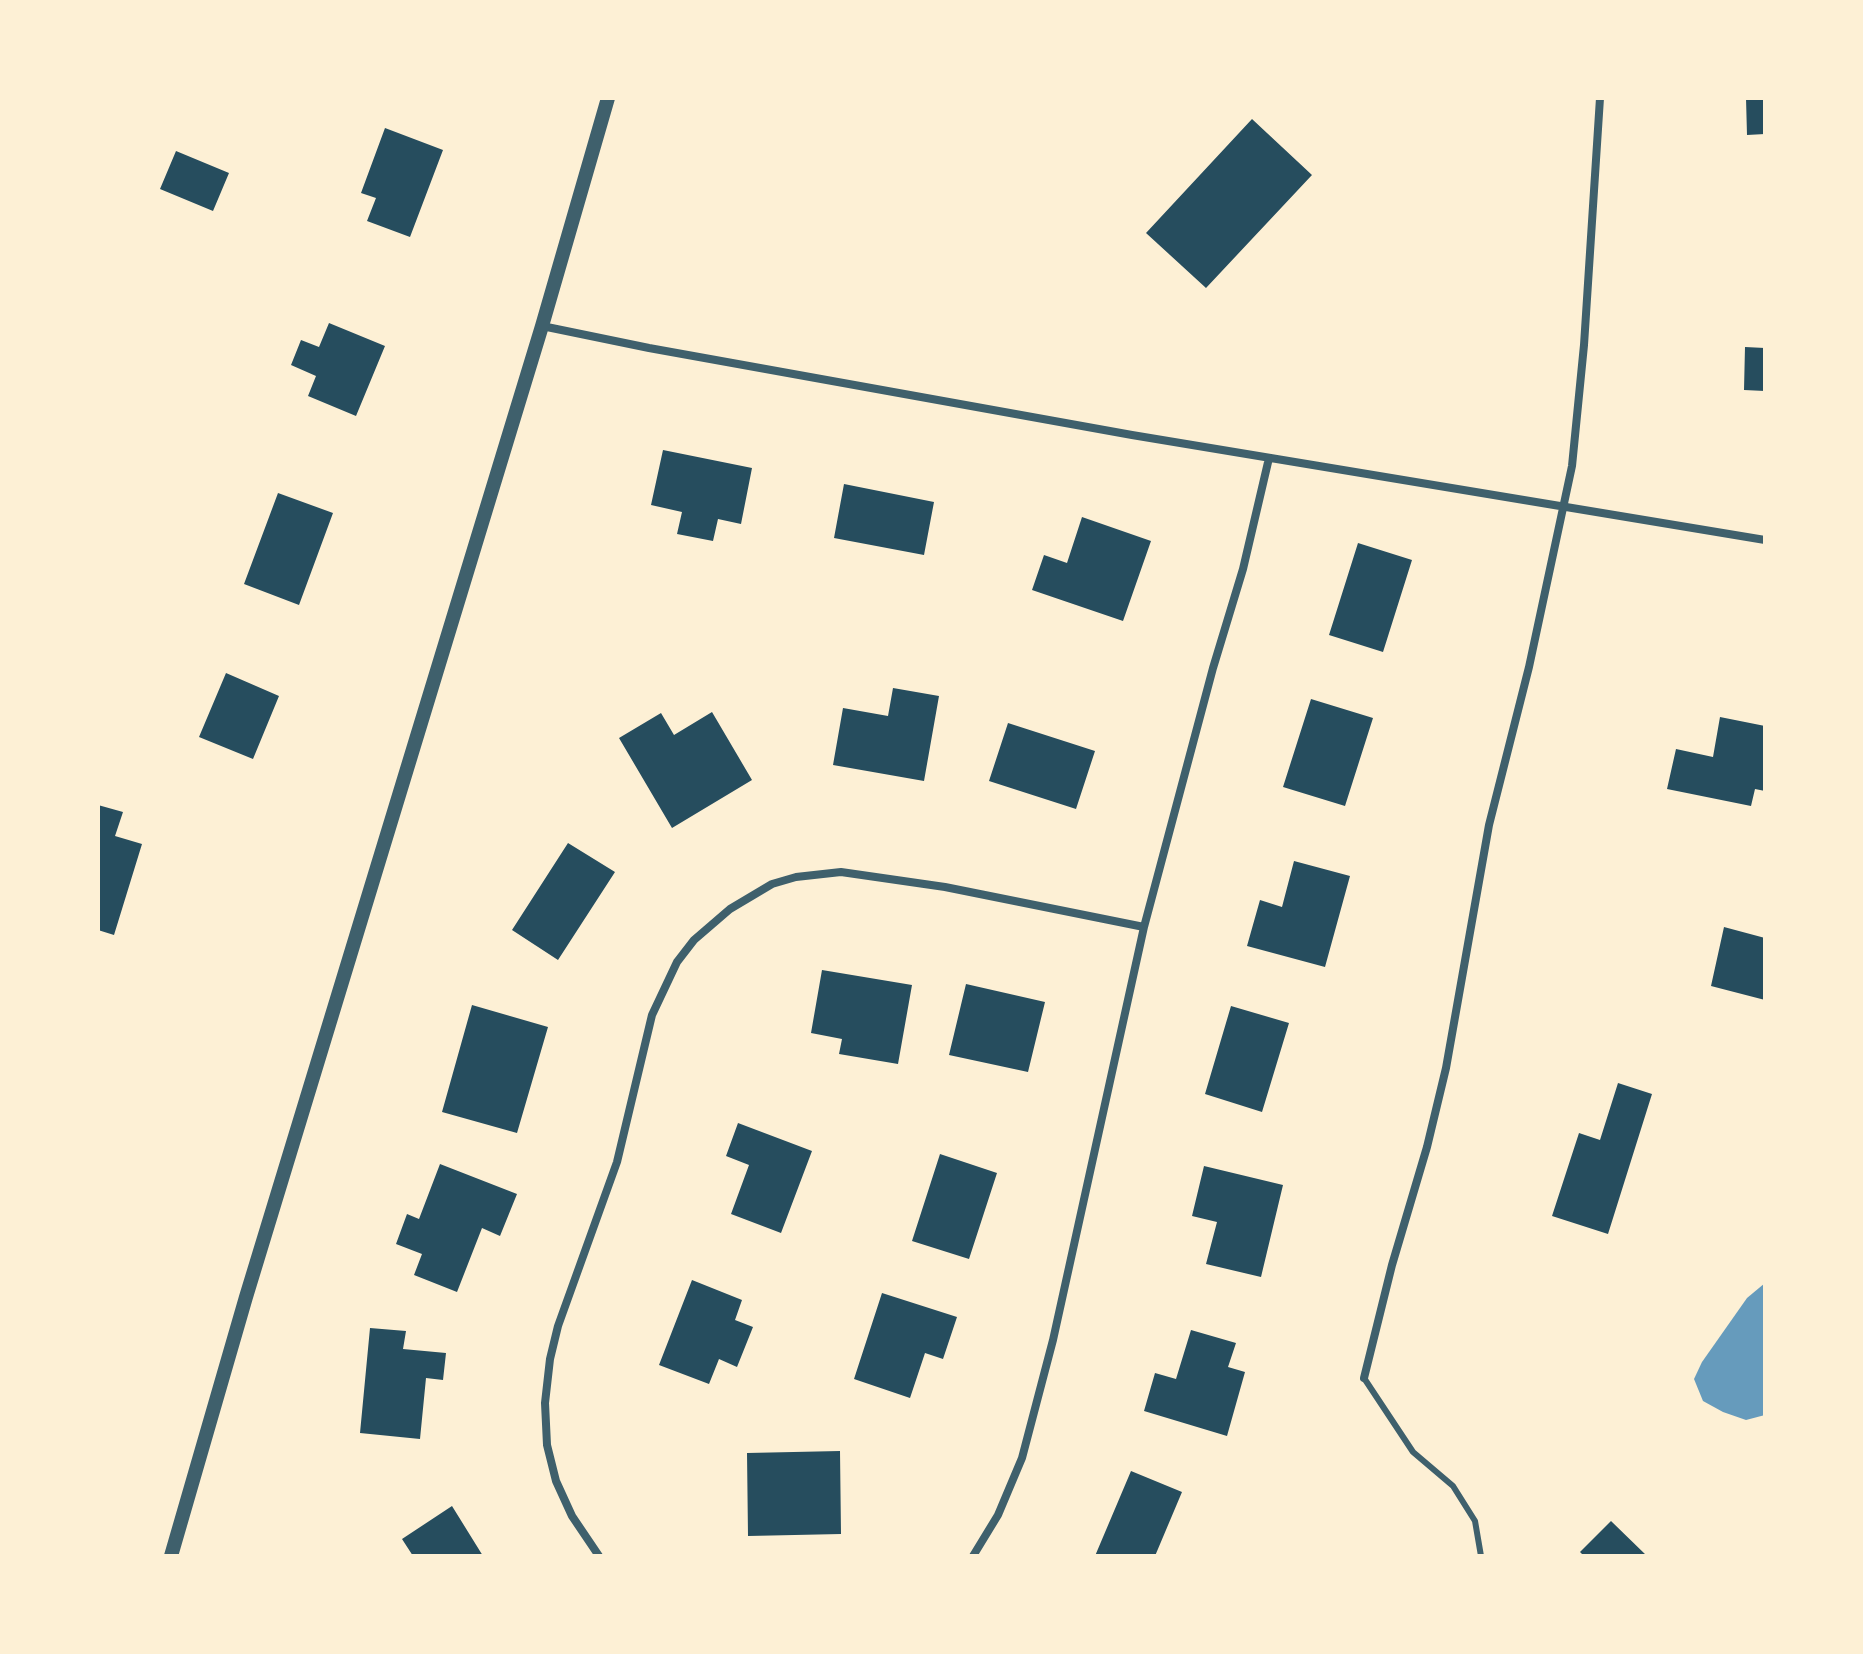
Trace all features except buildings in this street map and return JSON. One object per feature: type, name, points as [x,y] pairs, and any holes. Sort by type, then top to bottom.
[{"type":"street","points":[[171,1556],[246,1297],[542,326],[608,98]]},
{"type":"street","points":[[1364,1378],[1392,1265],[1424,1161],[1446,1068],[1489,825],[1529,667],[1564,506],[1577,426],[1600,98]]},
{"type":"street","points":[[542,326],[770,370],[1269,458],[1765,540]]},
{"type":"street","points":[[973,1556],[998,1515],[1022,1458],[1053,1340],[1144,927],[1213,668],[1243,569],[1269,458]]},
{"type":"street","points":[[599,1556],[572,1516],[556,1481],[547,1445],[545,1403],[550,1359],[558,1326],[617,1162],[652,1015],[677,962],[694,940],[730,909],[772,884],[796,877],[841,872],[945,887],[1144,927]]},
{"type":"lane","points":[[1364,1378],[1413,1452],[1453,1486],[1475,1521],[1481,1556]]},
{"type":"water","points":[[1765,1283],[1765,1415],[1746,1420],[1703,1401],[1694,1379],[1702,1362],[1747,1298]]}]
